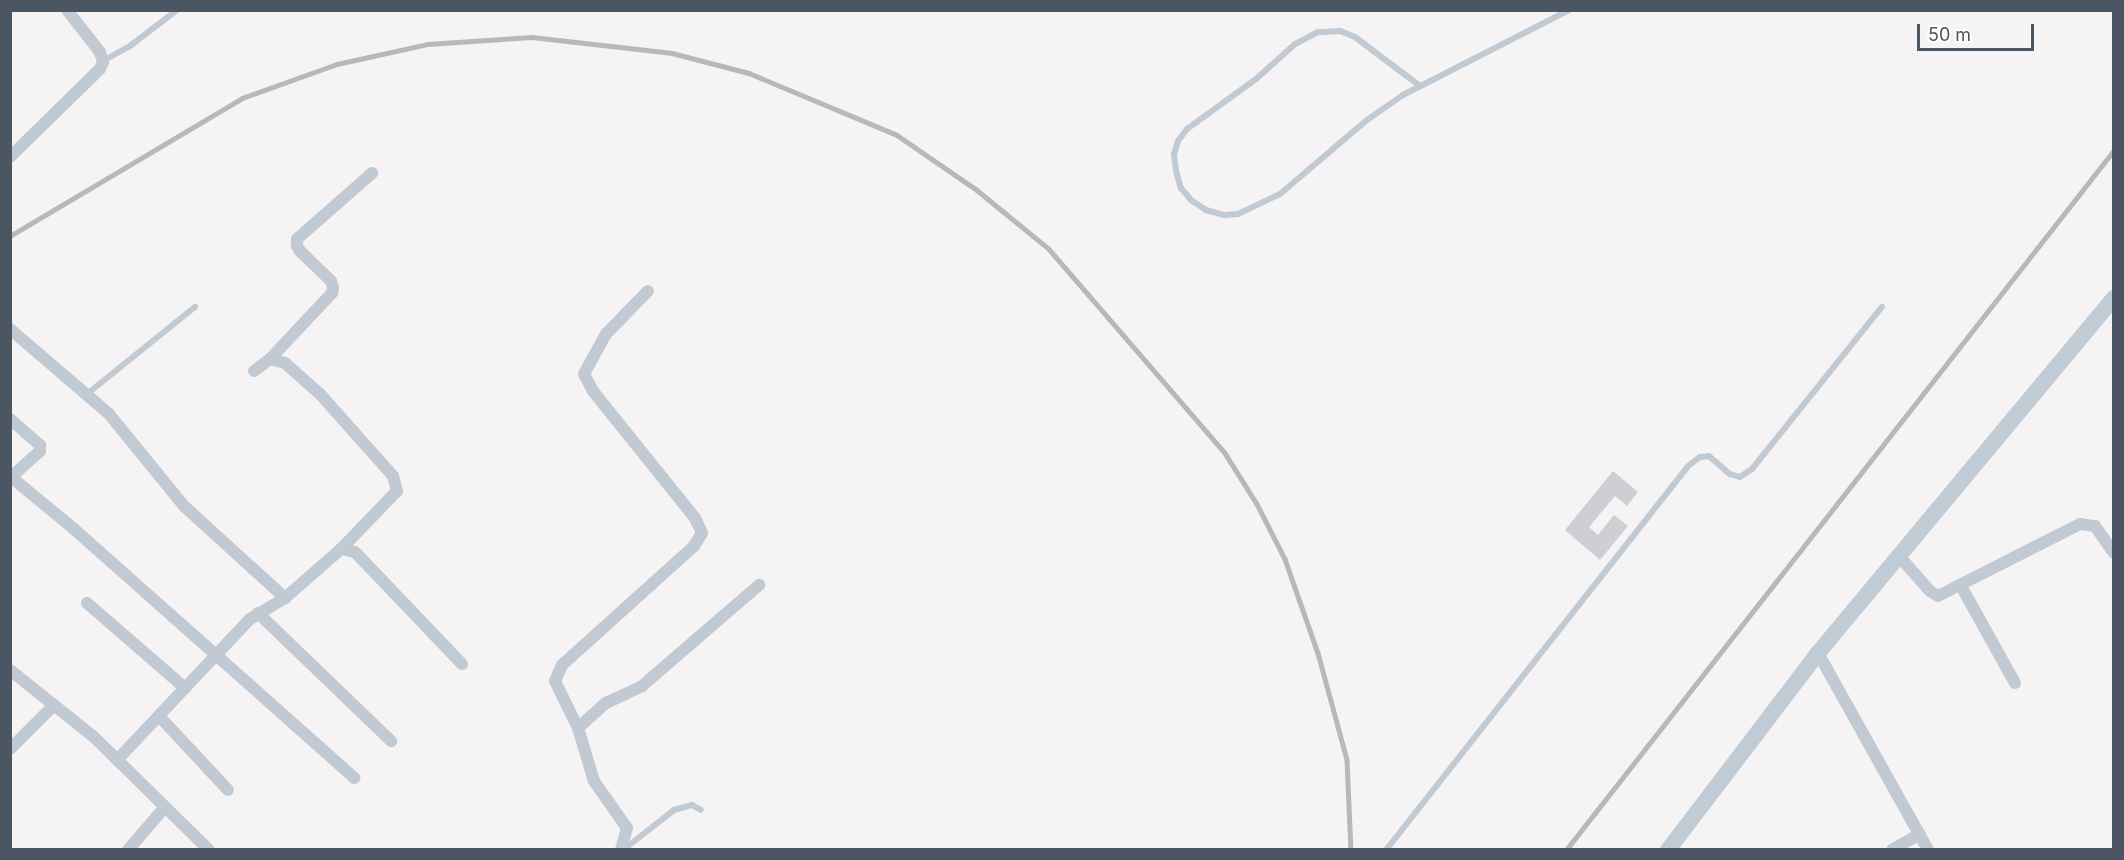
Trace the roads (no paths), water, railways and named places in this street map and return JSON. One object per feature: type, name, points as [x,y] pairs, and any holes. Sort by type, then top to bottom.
[{"type":"main road","points":[[1670,849],[1818,653],[2114,298]]},
{"type":"street","points":[[10,157],[100,69],[103,62],[100,52],[67,10]]},
{"type":"street","points":[[254,370],[270,358],[332,293],[331,281],[300,251],[297,239],[372,173]]},
{"type":"street","points":[[622,849],[627,828],[594,781],[578,728],[555,681],[557,674],[614,617],[694,546],[702,533],[694,518],[592,391],[584,374],[606,334],[648,291]]},
{"type":"street","points":[[10,329],[109,414],[184,506],[285,598]]},
{"type":"street","points":[[117,760],[216,654],[258,613],[285,598],[341,549],[397,491],[393,476],[320,394],[285,363],[270,358]]},
{"type":"street","points":[[10,419],[40,445],[40,451],[11,477],[216,654],[354,778]]},
{"type":"street","points":[[1899,556],[1934,595],[1944,595],[2080,524],[2095,526],[2114,553]]},
{"type":"street","points":[[341,549],[356,552],[462,664]]},
{"type":"street","points":[[578,728],[606,704],[642,686],[759,585]]},
{"type":"street","points":[[1961,586],[2015,683]]},
{"type":"street","points":[[87,603],[184,688]]},
{"type":"street","points":[[258,613],[391,741]]},
{"type":"street","points":[[1818,653],[1928,849]]},
{"type":"street","points":[[10,670],[94,737],[209,849]]},
{"type":"street","points":[[10,749],[54,705]]},
{"type":"street","points":[[159,716],[228,790]]},
{"type":"street","points":[[128,849],[165,807]]},
{"type":"street","points":[[1892,849],[1920,834]]},
{"type":"lane","points":[[103,62],[130,46],[177,10]]},
{"type":"lane","points":[[1420,86],[1355,37],[1340,31],[1318,32],[1295,44],[1256,79],[1187,129],[1178,141],[1174,154],[1181,188],[1191,200],[1206,210],[1224,215],[1238,214],[1280,194],[1384,107],[1420,86],[1569,10]]},
{"type":"lane","points":[[87,394],[195,307]]},
{"type":"lane","points":[[1386,849],[1687,467],[1700,457],[1709,456],[1730,474],[1740,477],[1752,469],[1882,307]]},
{"type":"lane","points":[[622,849],[674,810],[692,805],[701,810]]},
{"type":"railway","points":[[10,236],[242,98],[337,64],[428,44],[532,37],[672,53],[749,73],[897,135],[977,190],[1049,249],[1225,453],[1257,504],[1285,559],[1318,653],[1347,760],[1351,850]]},
{"type":"railway","points":[[1566,850],[2114,150]]}]
